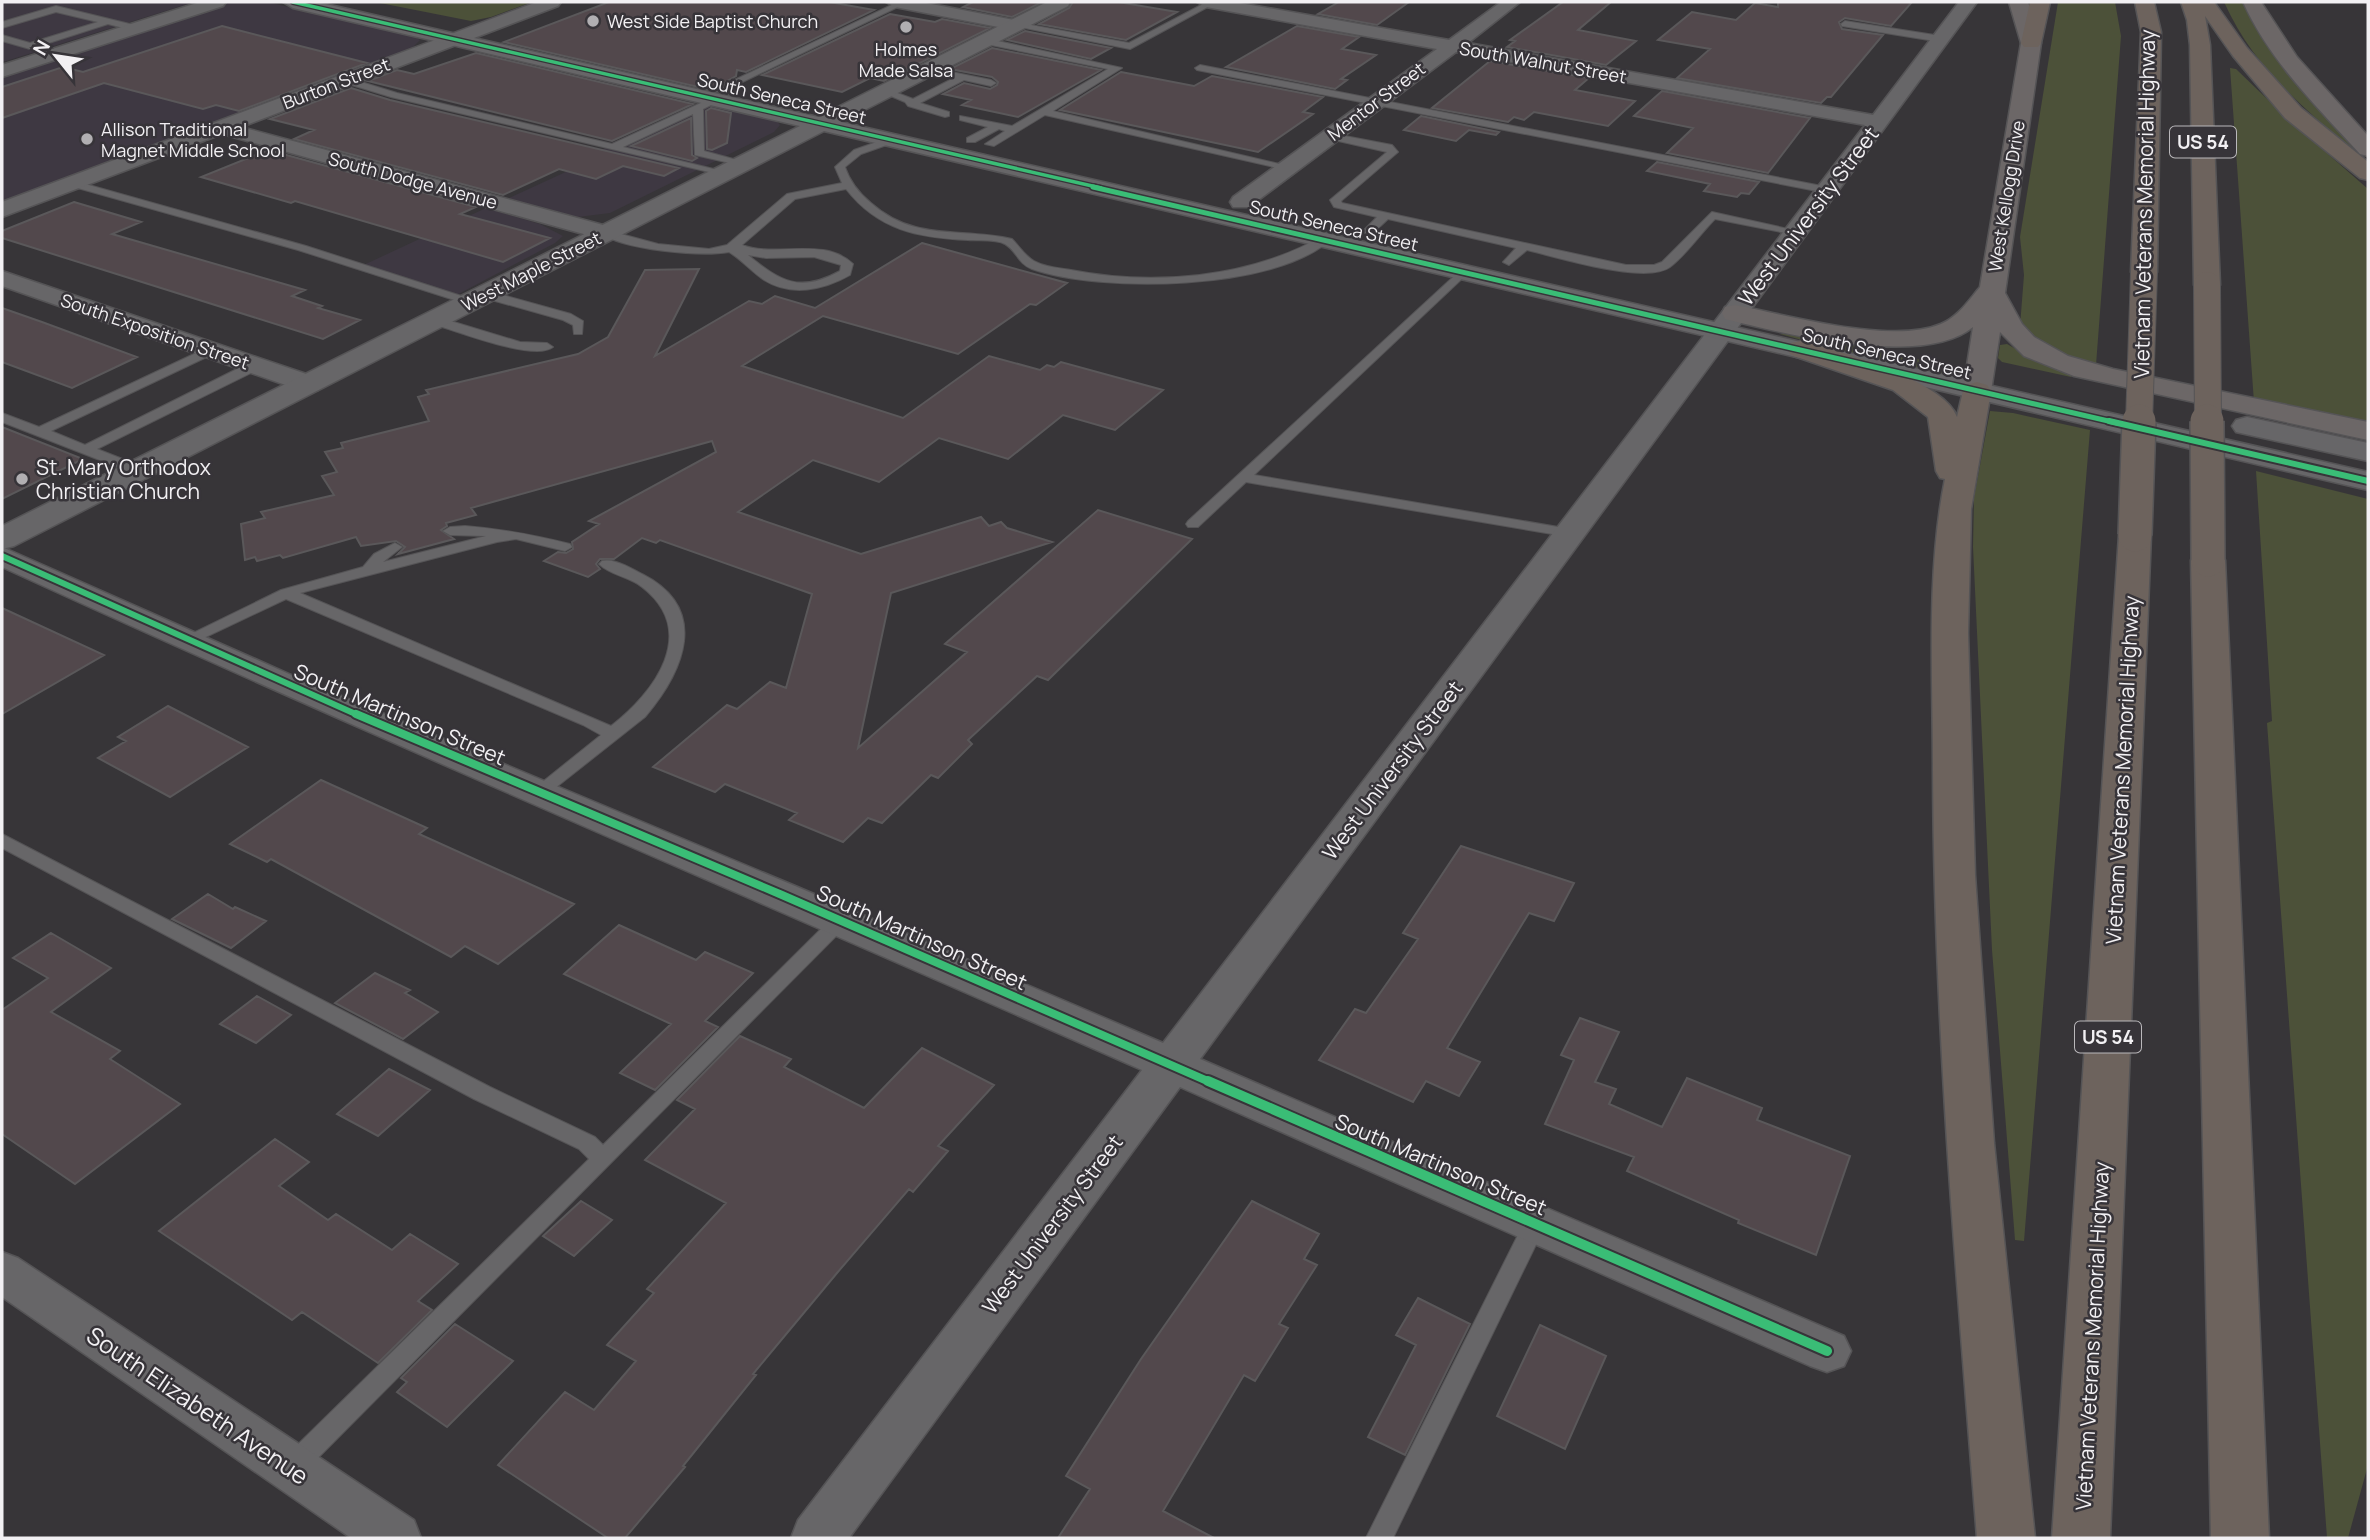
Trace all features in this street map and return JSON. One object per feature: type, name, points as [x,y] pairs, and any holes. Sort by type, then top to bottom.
[{"type":"highway","points":[[2031,43],[2040,2]]},
{"type":"highway","name":"Vietnam Veterans Memorial Highway","points":[[2081,1538],[2135,535],[2151,32],[2146,2]]},
{"type":"highway","name":"US 54","points":[[2190,2],[2197,20],[2200,45],[2207,285],[2208,560],[2240,1538]]},
{"type":"highway","points":[[2205,2],[2240,52],[2293,113],[2368,173]]},
{"type":"highway","points":[[1801,349],[1903,384],[1942,414],[1955,509]]},
{"type":"highway","points":[[1965,368],[1950,633],[1954,875],[1970,1143],[2006,1538]]},
{"type":"main road","name":"West Kellogg Drive","points":[[1965,368],[1991,291],[2031,43],[2020,2]]},
{"type":"main road","points":[[2252,2],[2266,31],[2296,70],[2368,149]]},
{"type":"main road","points":[[1729,322],[1884,339],[1917,339],[1951,331],[1991,291],[2014,333],[2024,343],[2071,366],[2108,377],[2368,431]]},
{"type":"street","points":[[4,69],[217,2]]},
{"type":"street","name":"South Seneca Street","points":[[293,2],[714,97],[834,117],[986,133],[1241,202],[1377,223],[1517,254],[1729,322],[1801,349],[1965,368],[2368,481]]},
{"type":"street","name":"South Seneca Street","points":[[356,2],[478,29],[714,97]]},
{"type":"street","name":"Burton Street","points":[[2,210],[552,2]]},
{"type":"street","points":[[899,2],[1014,25]]},
{"type":"street","name":"West Maple Street","points":[[2,539],[1061,2]]},
{"type":"street","name":"Mentor Street","points":[[1241,202],[1511,2]]},
{"type":"street","name":"West University Street","points":[[817,1538],[1968,2]]},
{"type":"street","name":"South Walnut Street","points":[[1216,3],[1879,122]]},
{"type":"street","name":"South Seneca Street","points":[[834,117],[894,139],[1464,271],[1965,368],[2368,452]]},
{"type":"street","name":"South Dodge Avenue","points":[[219,127],[606,233]]},
{"type":"street","name":"South Exposition Street","points":[[2,278],[309,383]]},
{"type":"street","name":"South Martinson Street","points":[[2,556],[187,640],[841,921],[1827,1351]]},
{"type":"street","name":"South Elizabeth Avenue","points":[[2,1272],[395,1538]]},
{"type":"lane","points":[[612,148],[899,2]]},
{"type":"lane","points":[[1014,25],[1124,47],[1216,3]]},
{"type":"lane","points":[[2,25],[57,9],[135,28]]},
{"type":"lane","points":[[2,38],[30,46],[108,21]]},
{"type":"lane","points":[[1845,24],[1941,39]]},
{"type":"lane","points":[[953,124],[986,133],[1015,130],[1117,68],[984,41]]},
{"type":"lane","points":[[1200,68],[1827,190]]},
{"type":"lane","points":[[927,70],[991,83]]},
{"type":"lane","points":[[911,104],[963,77]]},
{"type":"lane","points":[[345,79],[394,95],[612,148],[656,158],[733,169]]},
{"type":"lane","points":[[884,91],[926,110],[945,114]]},
{"type":"lane","points":[[699,153],[714,97]]},
{"type":"lane","points":[[926,110],[956,109]]},
{"type":"lane","points":[[926,110],[934,120]]},
{"type":"lane","points":[[1045,112],[1287,167]]},
{"type":"lane","points":[[969,116],[986,133]]},
{"type":"lane","points":[[986,133],[1015,130]]},
{"type":"lane","points":[[1329,136],[1388,147],[1393,152],[1335,200],[1338,205],[1377,223]]},
{"type":"lane","points":[[894,139],[846,158],[840,167],[843,178],[871,211],[890,223],[918,234],[1008,241],[1026,262],[1072,276],[1098,280],[1165,280],[1245,271],[1302,254],[1325,239]]},
{"type":"lane","points":[[656,158],[699,153],[733,169]]},
{"type":"lane","points":[[71,183],[478,298],[567,317],[579,324],[578,331]]},
{"type":"lane","points":[[732,247],[791,196],[848,184]]},
{"type":"lane","points":[[1517,254],[1643,271],[1666,264],[1712,215],[1796,232]]},
{"type":"lane","points":[[606,233],[658,247],[709,252],[732,247],[754,253],[823,254],[847,264],[846,273],[831,282],[813,286],[785,284],[767,277],[749,258],[732,247]]},
{"type":"lane","points":[[1193,524],[1464,271]]},
{"type":"lane","points":[[434,320],[519,346],[547,347]]},
{"type":"lane","points":[[39,432],[211,350]]},
{"type":"lane","points":[[85,450],[256,365]]},
{"type":"lane","points":[[2,417],[138,470]]},
{"type":"lane","points":[[1243,477],[1570,533]]},
{"type":"lane","points":[[450,531],[516,535],[565,547]]},
{"type":"lane","points":[[187,640],[286,593],[368,570],[516,535]]},
{"type":"lane","points":[[368,570],[379,557],[395,547]]},
{"type":"lane","points":[[539,792],[653,698],[668,674],[677,652],[679,634],[670,609],[659,593],[645,582],[607,564]]},
{"type":"lane","points":[[286,593],[589,721],[612,734]]},
{"type":"lane","points":[[2,840],[315,1007],[587,1143],[603,1159]]},
{"type":"lane","points":[[291,1468],[841,921]]},
{"type":"lane","points":[[1379,1538],[1535,1224]]},
{"type":"shaded area","points":[[2,2],[194,2],[2,61]]},
{"type":"shaded area","name":"Allison Traditional Magnet Middle School","points":[[229,2],[267,2],[414,36],[420,40],[411,49],[2,203],[2,75]]},
{"type":"shaded area","points":[[703,102],[775,119],[780,125],[774,132],[610,213],[578,217],[507,199],[607,153],[601,150]]},
{"type":"shaded area","points":[[486,208],[540,224],[563,236],[555,243],[449,299],[355,269]]},
{"type":"green space","points":[[375,2],[532,2],[491,17],[471,21]]},
{"type":"green space","points":[[2058,2],[2115,2],[2121,36],[2096,365],[2054,353],[2020,326],[2024,275],[2020,237]]},
{"type":"green space","points":[[2224,2],[2243,2],[2280,61],[2356,149],[2350,148],[2278,82],[2249,45]]},
{"type":"green space","points":[[2230,68],[2236,69],[2368,189],[2368,427],[2254,402]]},
{"type":"green space","points":[[1780,334],[1959,367],[1958,379],[1907,369]]},
{"type":"green space","points":[[2007,344],[2040,363],[2072,373],[2071,377],[2002,362],[1998,358],[2000,345]]},
{"type":"green space","points":[[1990,411],[2013,413],[2090,430],[2024,1241],[2015,1240],[1992,950],[1973,547],[1974,498]]},
{"type":"green space","points":[[2256,471],[2368,499],[2368,1465],[2348,1538],[2327,1538],[2267,723],[2272,721]]},
{"type":"building","points":[[609,2],[829,2],[874,10],[746,72],[737,70],[736,76],[722,84],[723,88],[734,89],[733,95],[504,42]]},
{"type":"building","points":[[973,2],[1042,2],[1012,17],[963,7]]},
{"type":"building","points":[[1073,2],[1118,2],[1177,12],[1126,40],[1039,24],[1069,8]]},
{"type":"building","points":[[1339,2],[1409,2],[1377,25],[1318,14]]},
{"type":"building","points":[[1563,2],[1611,2],[1578,30],[1636,41],[1606,65],[1507,47],[1515,41],[1510,40]]},
{"type":"building","points":[[1778,2],[1912,2],[1891,26],[1845,18],[1839,22],[1842,29],[1883,35],[1831,97],[1821,103],[1677,78],[1710,49],[1658,40],[1692,12],[1736,20],[1755,3],[1778,7]]},
{"type":"building","points":[[890,14],[935,22],[942,19],[990,28],[884,81],[870,78],[842,92],[762,75]]},
{"type":"building","points":[[222,26],[367,63],[239,111],[216,105],[203,109],[104,83],[2,118],[2,87],[63,67],[83,72]]},
{"type":"building","points":[[1297,26],[1359,37],[1342,49],[1376,55],[1341,79],[1347,80],[1335,89],[1226,67]]},
{"type":"building","points":[[1025,31],[1111,48],[1091,59],[1007,40]]},
{"type":"building","points":[[992,48],[1101,70],[1018,117],[962,105],[971,100],[943,94],[964,83],[990,89],[997,85],[998,82],[992,77],[950,69]]},
{"type":"building","points":[[476,53],[693,104],[612,141],[368,81],[397,70],[414,74]]},
{"type":"building","points":[[1490,61],[1589,78],[1575,90],[1635,101],[1608,126],[1534,112],[1524,120],[1514,117],[1508,122],[1432,108]]},
{"type":"building","points":[[1121,72],[1194,86],[1212,76],[1323,97],[1303,112],[1313,114],[1258,152],[1060,110]]},
{"type":"building","points":[[351,88],[390,100],[679,168],[664,176],[623,166],[596,179],[559,169],[503,195],[294,139],[314,130],[270,119]]},
{"type":"building","points":[[1662,91],[1810,118],[1768,173],[1667,153],[1693,128],[1634,116]]},
{"type":"building","points":[[711,108],[731,113],[727,143],[712,150],[707,149],[706,111]]},
{"type":"building","points":[[1421,116],[1499,132],[1496,135],[1469,130],[1456,141],[1404,130]]},
{"type":"building","points":[[691,118],[692,155],[697,158],[692,161],[631,146]]},
{"type":"building","points":[[268,150],[476,207],[460,214],[550,238],[503,262],[295,201],[291,203],[201,177]]},
{"type":"building","points":[[1657,162],[1759,182],[1749,194],[1741,193],[1737,197],[1704,191],[1710,184],[1647,171]]},
{"type":"building","points":[[74,202],[141,222],[112,234],[305,290],[292,296],[322,306],[318,308],[360,320],[323,339],[2,238],[2,231]]},
{"type":"building","points":[[922,243],[1067,283],[1036,305],[1030,304],[958,354],[823,316],[742,366],[903,418],[989,356],[1040,370],[1047,365],[1054,367],[1061,362],[1163,390],[1115,430],[1063,415],[1008,459],[939,438],[879,482],[813,460],[738,512],[861,554],[981,517],[989,526],[1001,522],[1007,528],[1052,542],[891,593],[858,748],[967,652],[945,644],[1098,510],[1192,539],[1048,680],[1037,676],[968,740],[972,744],[938,778],[931,775],[882,823],[868,818],[843,842],[789,820],[797,813],[725,784],[715,792],[653,767],[727,705],[737,709],[770,682],[786,688],[812,594],[660,540],[656,543],[642,538],[614,559],[600,559],[596,564],[600,569],[588,577],[544,561],[558,552],[566,553],[573,549],[572,542],[599,524],[589,521],[716,452],[712,441],[471,508],[476,515],[446,523],[447,526],[441,530],[454,539],[398,554],[405,547],[396,541],[361,546],[356,537],[283,558],[280,555],[257,561],[255,557],[245,560],[241,524],[265,518],[261,512],[334,495],[322,476],[337,472],[325,452],[343,448],[341,443],[429,421],[418,397],[429,394],[426,390],[578,354],[608,337],[645,270],[699,269],[655,356],[749,301],[762,304],[775,296],[815,308]]},
{"type":"building","points":[[2,308],[137,357],[72,388],[2,362]]},
{"type":"building","name":"St. Mary Orthodox Christian Church","points":[[2,427],[83,459],[2,499]]},
{"type":"building","points":[[2,608],[104,655],[2,714]]},
{"type":"building","points":[[168,706],[248,747],[170,797],[98,758],[126,741],[118,737]]},
{"type":"building","points":[[321,780],[427,828],[419,834],[574,904],[498,964],[465,946],[451,957],[271,859],[267,862],[230,844]]},
{"type":"building","points":[[1461,846],[1574,883],[1554,921],[1529,913],[1447,1048],[1480,1062],[1459,1096],[1426,1081],[1413,1102],[1319,1060],[1355,1009],[1366,1013],[1418,939],[1403,933]]},
{"type":"building","points":[[208,894],[233,909],[235,907],[266,921],[231,948],[172,919]]},
{"type":"building","points":[[619,925],[696,960],[705,952],[753,973],[705,1021],[718,1027],[655,1090],[620,1073],[671,1024],[564,974]]},
{"type":"building","points":[[51,933],[111,968],[51,1012],[120,1051],[110,1059],[180,1104],[75,1184],[2,1134],[2,1010],[48,978],[13,958]]},
{"type":"building","points":[[375,973],[410,990],[405,993],[438,1012],[403,1039],[335,1003]]},
{"type":"building","points":[[257,996],[291,1015],[256,1043],[220,1024]]},
{"type":"building","points":[[1580,1018],[1619,1032],[1595,1082],[1616,1089],[1609,1104],[1662,1127],[1687,1078],[1762,1108],[1757,1120],[1850,1156],[1816,1255],[1738,1223],[1739,1220],[1627,1171],[1634,1157],[1545,1124],[1574,1060],[1561,1055]]},
{"type":"building","points":[[740,1036],[791,1059],[784,1067],[864,1108],[922,1048],[994,1085],[938,1146],[948,1151],[913,1192],[909,1189],[837,1273],[753,1374],[756,1375],[683,1466],[685,1467],[625,1538],[608,1538],[498,1465],[565,1392],[594,1410],[636,1361],[607,1345],[654,1293],[647,1289],[726,1203],[645,1160],[695,1109],[677,1100]]},
{"type":"building","points":[[389,1069],[430,1090],[378,1136],[337,1114]]},
{"type":"building","points":[[275,1139],[309,1162],[279,1186],[328,1220],[336,1214],[392,1250],[410,1234],[458,1264],[418,1301],[432,1310],[378,1363],[302,1312],[292,1320],[159,1231]]},
{"type":"building","points":[[581,1201],[612,1220],[574,1256],[543,1236]]},
{"type":"building","points":[[1252,1201],[1319,1234],[1304,1259],[1317,1265],[1279,1324],[1288,1328],[1255,1381],[1244,1375],[1163,1511],[1214,1538],[1058,1538],[1090,1489],[1066,1476],[1141,1359]]},
{"type":"building","points":[[1418,1298],[1470,1324],[1405,1455],[1368,1437],[1416,1345],[1396,1335]]},
{"type":"building","points":[[455,1324],[513,1361],[447,1427],[397,1392],[407,1382],[401,1378]]},
{"type":"building","points":[[1540,1325],[1606,1356],[1565,1449],[1497,1416]]},
{"type":"cycle path","points":[[293,2],[2368,481]]},
{"type":"cycle path","points":[[2,556],[277,681],[782,895],[1827,1351]]},
{"type":"place","name":"West Side Baptist Church","points":[[593,21]]},
{"type":"place","name":"Holmes Made Salsa","points":[[906,27]]},
{"type":"place","name":"Allison Traditional Magnet Middle School","points":[[87,139]]},
{"type":"place","name":"St. Mary Orthodox Christian Church","points":[[22,479]]}]
